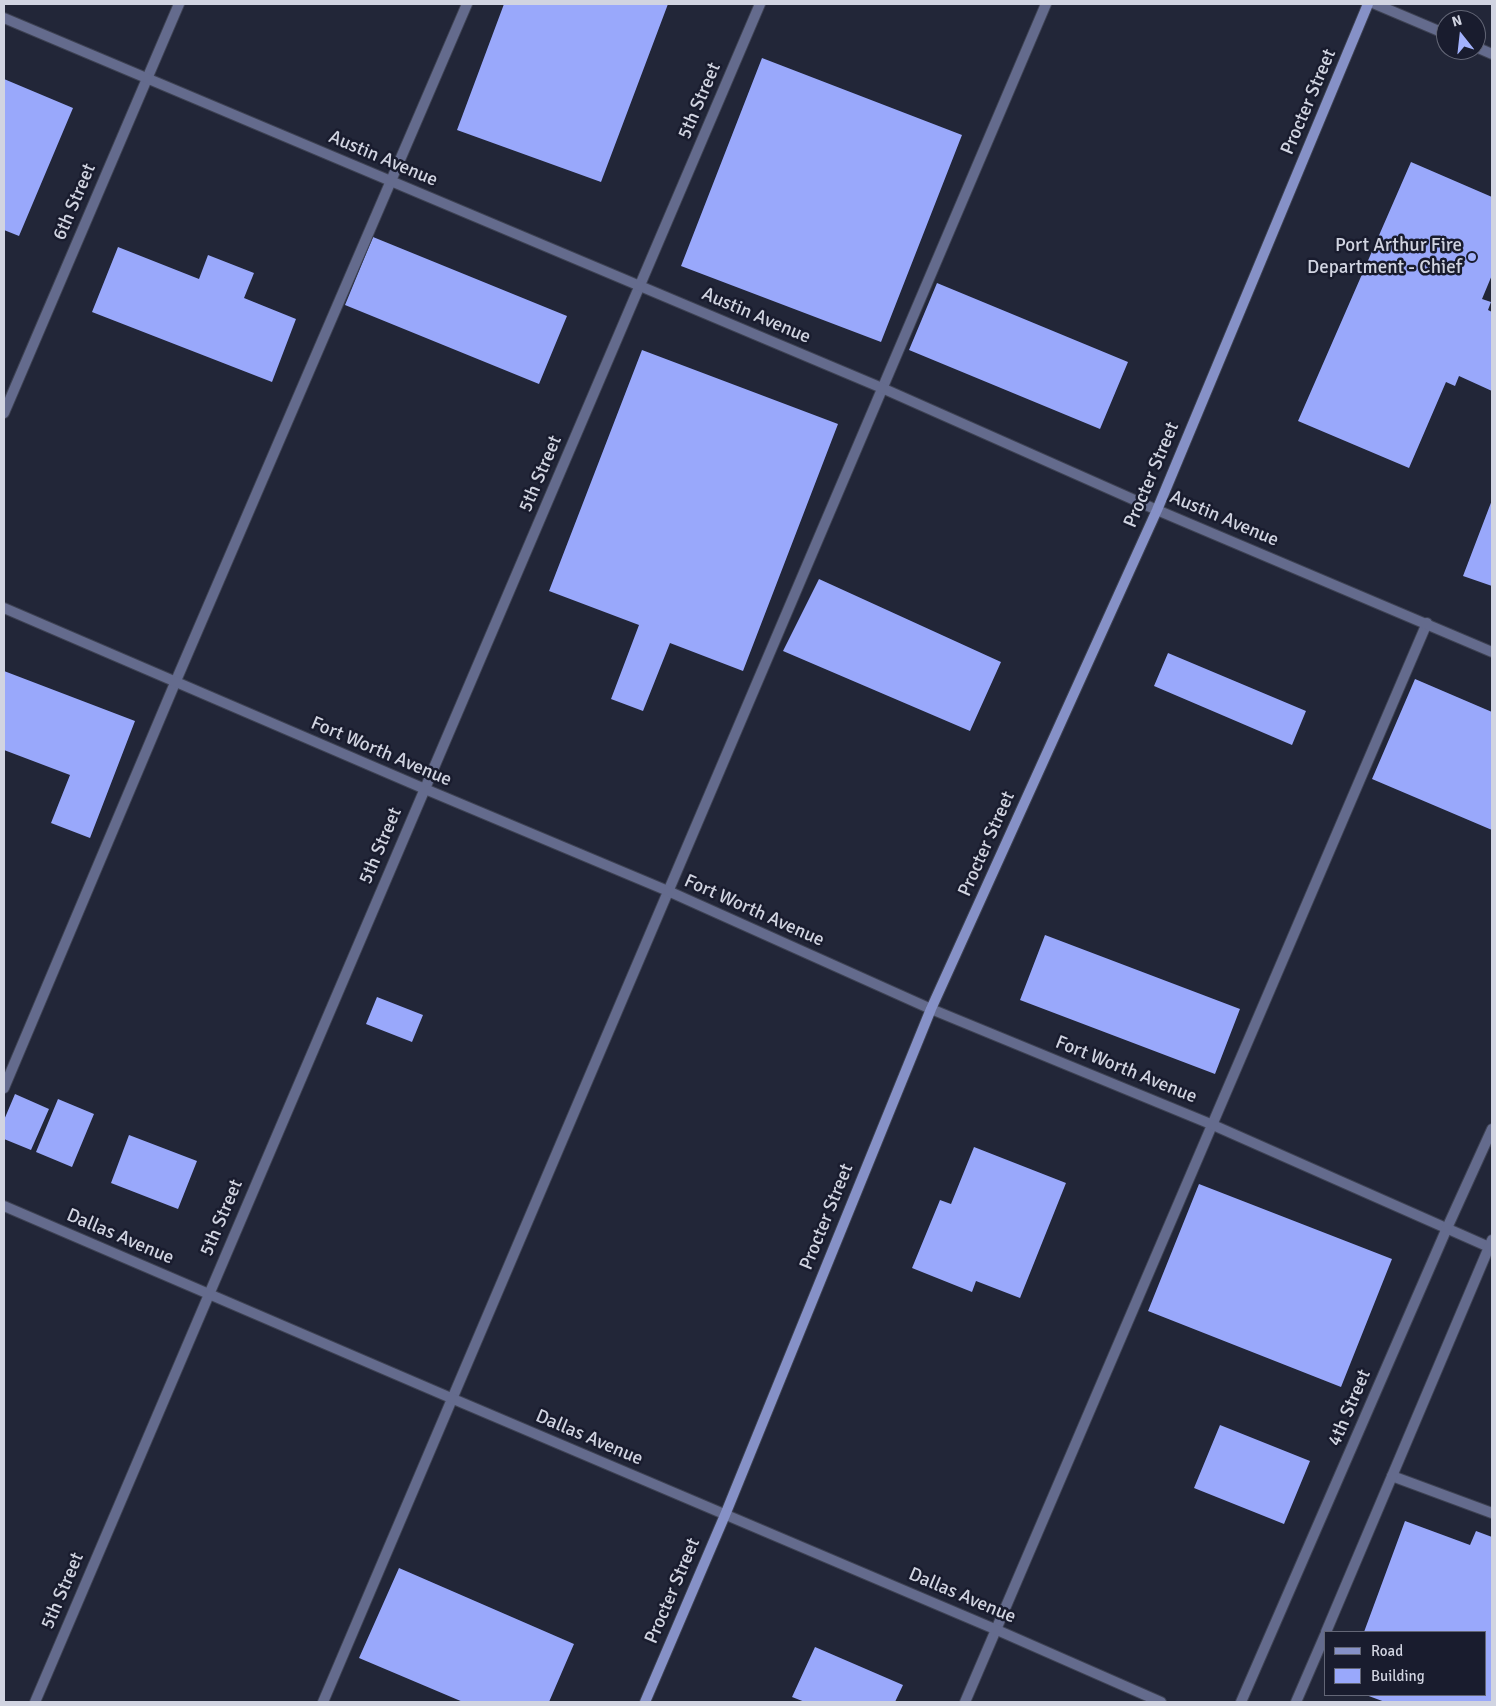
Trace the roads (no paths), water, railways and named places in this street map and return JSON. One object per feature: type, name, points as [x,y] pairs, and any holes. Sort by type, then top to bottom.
[{"type":"main road","name":"Procter Street","points":[[645,1702],[724,1515],[931,1009],[1157,510],[1368,4]]},
{"type":"street","name":"6th Street","points":[[4,413],[179,4]]},
{"type":"street","points":[[4,1088],[175,683],[467,4]]},
{"type":"street","name":"5th Street","points":[[35,1702],[208,1293],[760,4]]},
{"type":"street","points":[[323,1702],[1046,4]]},
{"type":"street","points":[[1375,4],[1436,30]]},
{"type":"street","name":"Austin Avenue","points":[[4,18],[882,388],[1157,510],[1492,652]]},
{"type":"street","name":"Fort Worth Avenue","points":[[4,608],[175,683],[668,891],[931,1009],[1213,1125],[1447,1228],[1491,1245]]},
{"type":"street","points":[[966,1702],[1427,623]]},
{"type":"street","name":"4th Street","points":[[1241,1702],[1492,1129]]},
{"type":"street","name":"Dallas Avenue","points":[[4,1206],[997,1630],[1161,1702]]},
{"type":"street","points":[[1326,1631],[1491,1245]]},
{"type":"street","points":[[1392,1476],[1492,1513]]},
{"type":"street","points":[[1296,1702],[1324,1636]]},
{"type":"place","name":"Port Arthur Fire Department - Chief","points":[[1472,257]]}]
